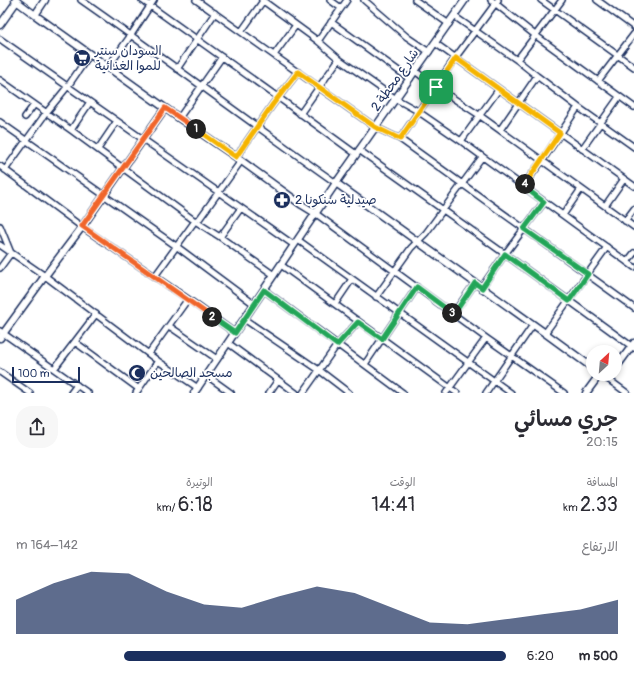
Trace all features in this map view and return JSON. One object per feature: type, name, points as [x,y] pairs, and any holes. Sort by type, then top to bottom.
[{"type":"street","points":[[35,15],[45,0]]},
{"type":"street","points":[[81,0],[586,363]]},
{"type":"street","points":[[142,0],[300,114],[443,210],[633,346],[622,360]]},
{"type":"street","points":[[108,67],[154,0]]},
{"type":"street","points":[[196,0],[203,2],[241,32],[375,127],[400,139],[634,308]]},
{"type":"street","points":[[241,32],[263,0],[318,41],[339,59],[396,99],[461,141],[634,267]]},
{"type":"street","points":[[330,0],[341,8]]},
{"type":"street","points":[[318,41],[347,0]]},
{"type":"street","points":[[364,0],[407,37],[428,52]]},
{"type":"street","points":[[415,0],[449,24]]},
{"type":"street","name":"شارع محطة 2","points":[[196,391],[357,152],[465,0]]},
{"type":"street","points":[[541,0],[634,67]]},
{"type":"street","points":[[516,60],[562,0]]},
{"type":"street","points":[[597,0],[634,27]]},
{"type":"street","points":[[0,25],[16,1],[302,205],[316,213],[486,338],[564,393]]},
{"type":"street","points":[[400,139],[495,1],[535,35],[634,107]]},
{"type":"street","points":[[177,69],[215,13]]},
{"type":"street","points":[[454,16],[634,147]]},
{"type":"street","points":[[331,22],[410,79]]},
{"type":"street","points":[[274,55],[296,25]]},
{"type":"street","points":[[598,81],[634,34]]},
{"type":"street","points":[[0,39],[218,193],[352,279],[511,393]]},
{"type":"street","points":[[435,43],[634,186]]},
{"type":"street","points":[[5,170],[90,54]]},
{"type":"street","points":[[179,118],[222,58]]},
{"type":"street","points":[[300,114],[339,59]]},
{"type":"street","points":[[416,71],[436,87],[500,130],[634,227]]},
{"type":"street","points":[[155,276],[176,246],[195,221],[200,218],[218,193],[257,127],[298,72]]},
{"type":"street","points":[[500,130],[537,76]]},
{"type":"street","points":[[0,80],[72,130],[195,221],[274,275]]},
{"type":"street","points":[[461,141],[499,89]]},
{"type":"street","points":[[582,149],[619,97]]},
{"type":"street","points":[[72,130],[90,102]]},
{"type":"street","points":[[24,117],[34,104]]},
{"type":"street","points":[[523,186],[542,161],[578,107]]},
{"type":"street","points":[[88,393],[1,335],[82,226],[165,108]]},
{"type":"street","points":[[98,149],[117,121]]},
{"type":"street","points":[[0,122],[176,246],[254,304]]},
{"type":"street","points":[[376,297],[411,248],[426,233],[482,157]]},
{"type":"street","points":[[0,166],[82,226],[235,333]]},
{"type":"street","points":[[605,206],[624,179]]},
{"type":"street","points":[[562,215],[581,189]]},
{"type":"street","points":[[482,288],[505,254],[544,202]]},
{"type":"street","points":[[220,237],[241,208]]},
{"type":"street","points":[[625,221],[634,209]]},
{"type":"street","points":[[0,226],[11,253]]},
{"type":"street","points":[[0,245],[45,276],[149,353],[196,391]]},
{"type":"street","points":[[545,333],[607,248]]},
{"type":"street","points":[[0,268],[11,253]]},
{"type":"street","points":[[627,262],[634,253]]},
{"type":"street","points":[[281,265],[457,393]]},
{"type":"street","points":[[335,304],[352,279]]},
{"type":"street","points":[[454,314],[475,283]]},
{"type":"street","points":[[365,364],[417,287]]},
{"type":"street","points":[[264,290],[337,345],[365,364],[395,391],[403,393]]},
{"type":"street","points":[[149,353],[188,299]]},
{"type":"street","points":[[54,369],[96,314]]},
{"type":"street","points":[[244,319],[319,370],[343,391],[349,393]]},
{"type":"street","points":[[303,393],[337,345],[358,322]]},
{"type":"street","points":[[486,393],[533,325]]},
{"type":"street","points":[[169,326],[217,359]]},
{"type":"street","points":[[446,393],[486,338]]},
{"type":"street","points":[[75,342],[137,391],[158,361]]},
{"type":"street","points":[[228,343],[296,393]]},
{"type":"street","points":[[0,372],[30,393]]},
{"type":"street","points":[[206,375],[232,393]]},
{"type":"street","points":[[269,393],[278,380]]},
{"type":"street","points":[[586,393],[595,381]]},
{"type":"street","points":[[614,381],[627,393]]},
{"type":"street","points":[[71,393],[77,385]]},
{"type":"place","name":"السودان سنتر للموا الغذائية","points":[[82,58]]},
{"type":"place","name":"صيدلية سنكونا 2","points":[[282,200]]},
{"type":"place","name":"مسجد الصالحين","points":[[137,373]]},
{"type":"route","points":[[456,58],[560,133],[542,161],[523,186],[544,202],[524,229],[588,274],[569,301],[505,254],[482,288],[475,283],[454,314],[417,287],[382,339],[358,322],[337,345],[264,290],[235,333],[82,226],[165,108],[236,157],[273,104],[298,72],[375,127],[400,139],[436,87],[456,58]]}]
